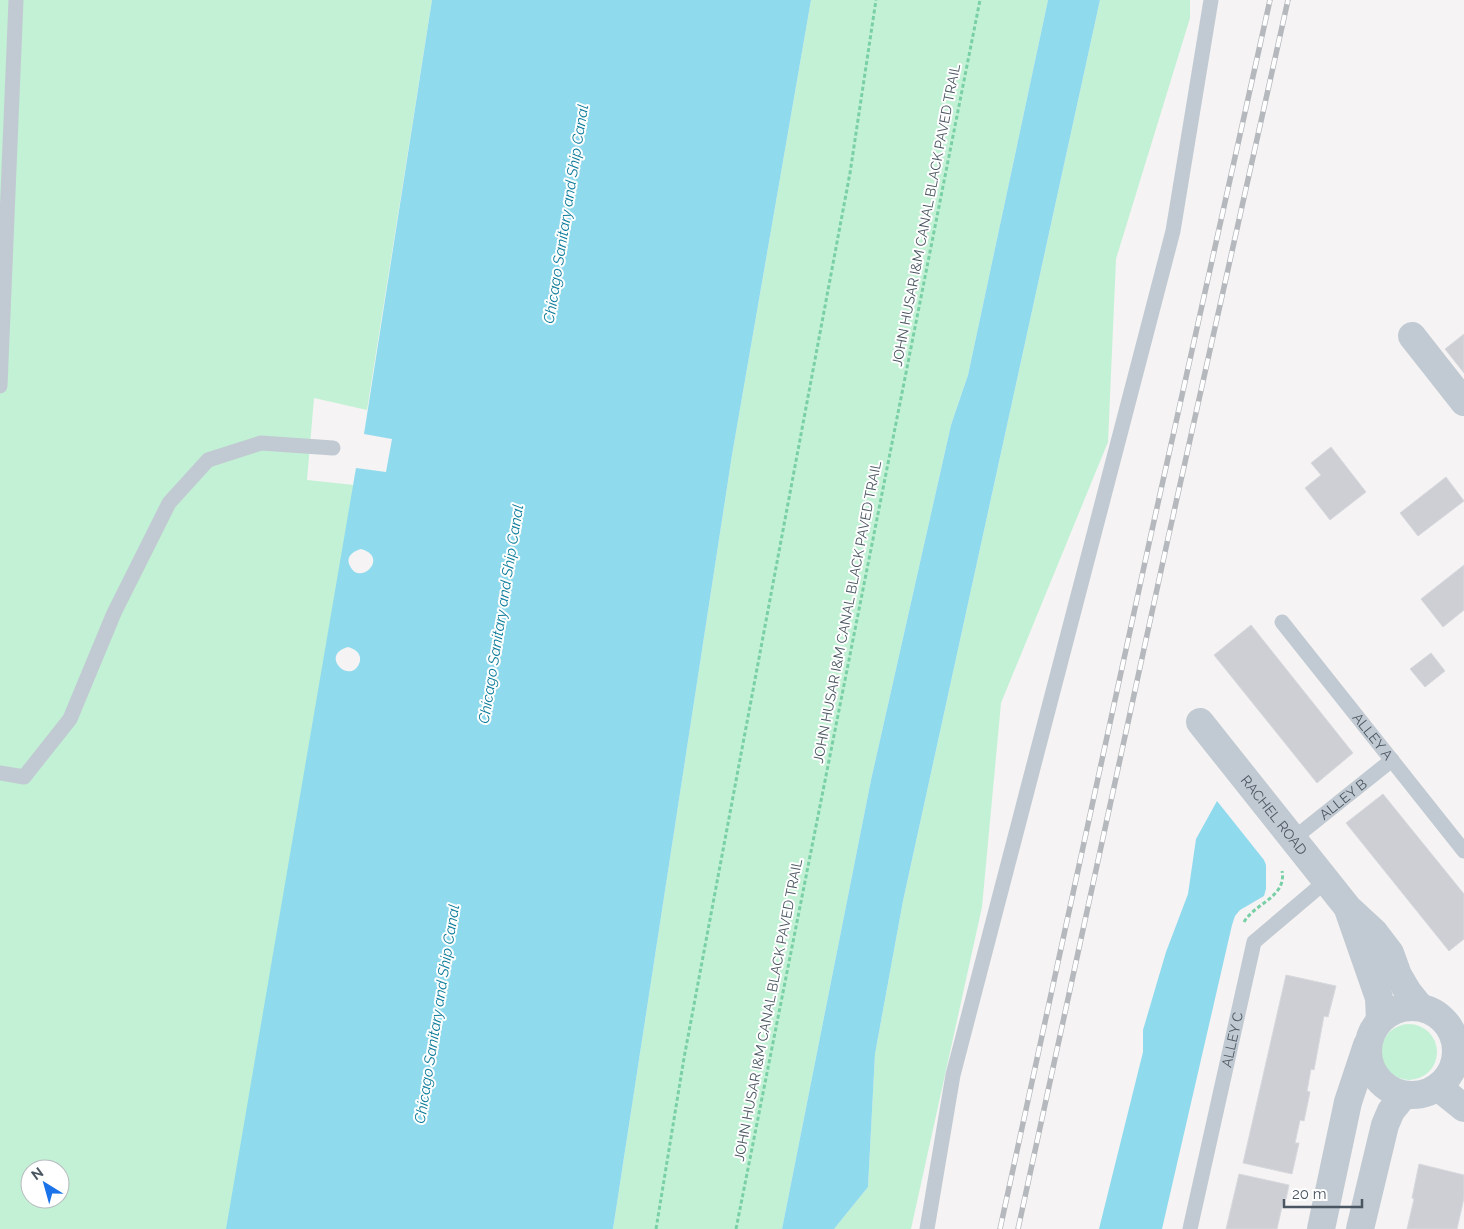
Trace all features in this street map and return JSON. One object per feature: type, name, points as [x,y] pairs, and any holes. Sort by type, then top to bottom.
[{"type":"street","points":[[1412,336],[1464,402]]},
{"type":"street","name":"RACHEL ROAD","points":[[1200,722],[1348,908],[1374,932],[1390,953],[1398,975],[1420,1007],[1436,1013],[1456,1035],[1457,1051],[1454,1065],[1448,1078],[1438,1088]]},
{"type":"street","name":"RACHEL ROAD","points":[[1348,908],[1379,998],[1368,1057],[1372,1070],[1380,1082],[1391,1090],[1404,1095]]},
{"type":"street","points":[[1321,1229],[1348,1102],[1374,1032],[1391,1011],[1405,1006],[1420,1007]]},
{"type":"street","points":[[1360,1229],[1385,1125],[1391,1111],[1404,1095],[1423,1094],[1438,1088],[1464,1108]]},
{"type":"lane","points":[[0,386],[16,0]]},
{"type":"lane","points":[[927,1229],[953,1076],[1173,231],[1211,0]]},
{"type":"lane","points":[[0,773],[24,777],[70,719],[114,613],[169,503],[208,460],[261,443],[333,448]]},
{"type":"lane","name":"ALLEY A","points":[[1282,622],[1464,851]]},
{"type":"lane","name":"ALLEY B","points":[[1293,839],[1392,760]]},
{"type":"lane","name":"ALLEY C","points":[[1190,1229],[1254,942],[1326,881]]},
{"type":"path","points":[[656,1229],[686,1048],[850,172],[876,0]]},
{"type":"path","name":"JOHN HUSAR I&M CANAL BLACK PAVED TRAIL","points":[[736,1229],[980,0]]},
{"type":"path","points":[[1241,929],[1246,918],[1280,889],[1283,881],[1280,867]]},
{"type":"green space","points":[[0,0],[432,0],[367,410],[314,398],[307,480],[354,485],[227,1229],[0,1229]]},
{"type":"green space","points":[[811,0],[1048,0],[968,375],[951,425],[871,780],[782,1229],[613,1229],[732,455]]},
{"type":"green space","points":[[1100,0],[1190,0],[1190,18],[1116,259],[1108,442],[1001,703],[982,907],[911,1229],[834,1229],[868,1187],[875,1054],[903,901]]},
{"type":"green space","points":[[1404,1024],[1414,1024],[1429,1032],[1435,1041],[1437,1052],[1435,1063],[1429,1072],[1414,1080],[1404,1080],[1393,1075],[1386,1068],[1381,1057],[1381,1047],[1386,1036],[1393,1029]]},
{"type":"water","name":"Chicago Sanitary and Ship Canal","points":[[432,0],[811,0],[732,455],[613,1229],[226,1229],[356,468],[386,472],[392,439],[364,434]],"holes":[[[361,549],[369,553],[373,558],[373,563],[366,572],[360,573],[355,572],[348,560],[355,551]],[[348,647],[354,649],[360,658],[359,664],[354,670],[349,671],[343,670],[336,661],[336,656],[340,651]]]},
{"type":"water","points":[[1048,0],[1100,0],[903,901],[875,1054],[868,1187],[834,1229],[782,1229],[871,780],[951,425],[968,375]]},
{"type":"water","points":[[1217,801],[1264,860],[1266,865],[1266,889],[1264,896],[1240,910],[1235,916],[1232,925],[1162,1229],[1099,1229],[1143,1052],[1143,1030],[1166,952],[1188,894],[1196,839]]},
{"type":"building","points":[[1464,334],[1464,373],[1445,349]]},
{"type":"building","points":[[1331,447],[1366,492],[1330,520],[1305,488],[1321,475],[1311,463]]},
{"type":"building","points":[[1446,477],[1464,501],[1418,536],[1400,513]]},
{"type":"building","points":[[1464,565],[1464,610],[1443,627],[1421,599]]},
{"type":"building","points":[[1251,625],[1353,753],[1317,783],[1214,655]]},
{"type":"building","points":[[1431,653],[1445,671],[1425,687],[1410,669]]},
{"type":"building","points":[[1383,794],[1464,894],[1464,939],[1449,951],[1346,823]]},
{"type":"building","points":[[1286,975],[1336,986],[1328,1017],[1324,1016],[1314,1070],[1311,1069],[1307,1091],[1310,1092],[1304,1121],[1300,1120],[1295,1143],[1299,1143],[1292,1174],[1243,1163]]},
{"type":"building","points":[[1419,1164],[1464,1175],[1464,1198],[1457,1229],[1407,1229]]},
{"type":"building","points":[[1239,1174],[1289,1185],[1277,1229],[1226,1229]]},
{"type":"railway","points":[[1000,1229],[1150,539],[1270,0]]},
{"type":"railway","points":[[1018,1229],[1167,543],[1288,0]]}]
